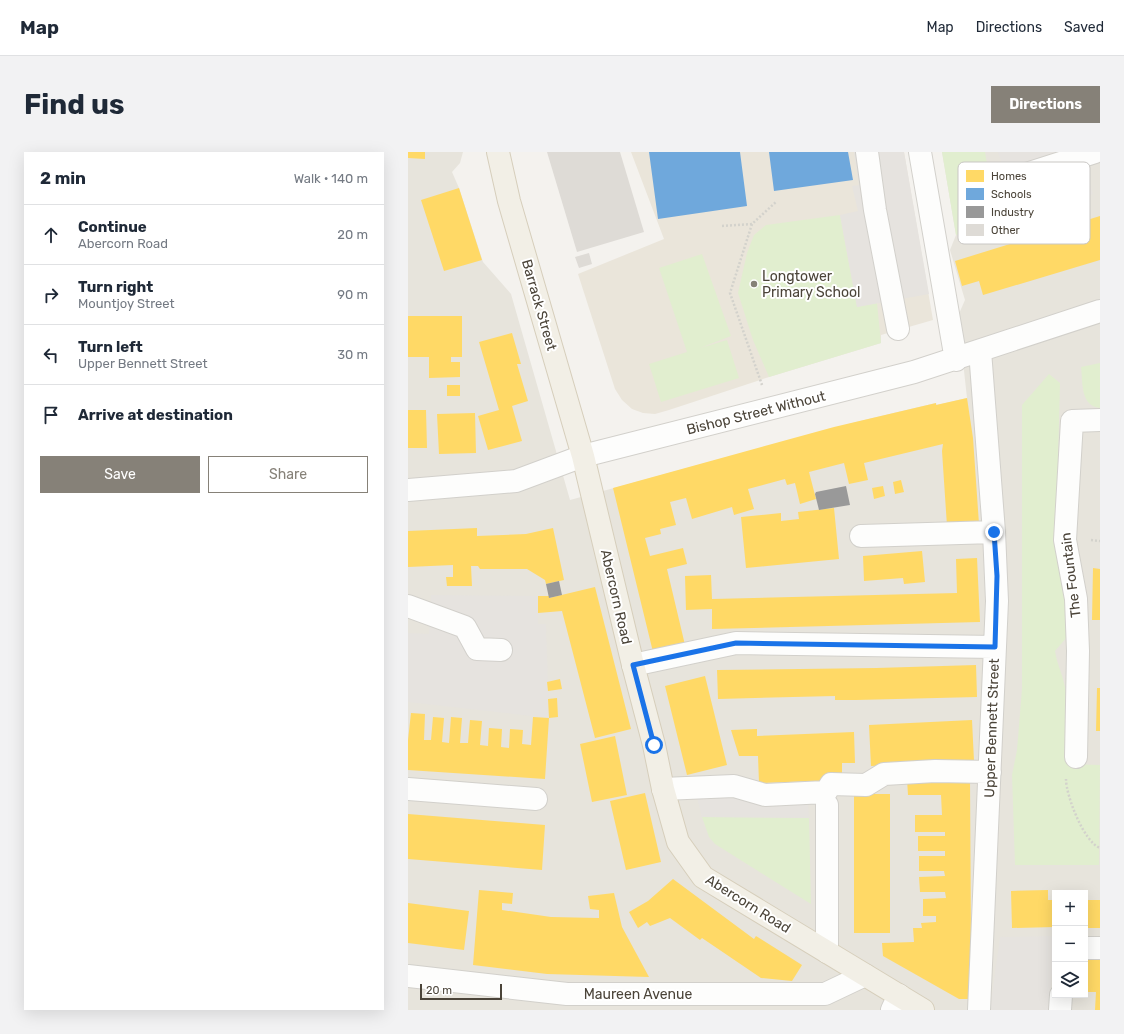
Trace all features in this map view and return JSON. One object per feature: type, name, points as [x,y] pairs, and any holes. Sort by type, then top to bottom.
[{"type":"main road","name":"Barrack Street","points":[[498,152],[509,201],[583,456]]},
{"type":"main road","name":"Abercorn Road","points":[[583,456],[633,665],[654,745],[663,789],[678,842],[703,877],[865,975],[895,1003],[923,1010]]},
{"type":"street","points":[[867,152],[875,210],[898,330]]},
{"type":"street","points":[[920,152],[956,360]]},
{"type":"street","points":[[1063,162],[1095,152]]},
{"type":"street","name":"Bishop Street Without","points":[[408,490],[516,481],[583,456],[771,410],[956,360],[1100,312]]},
{"type":"street","name":"Upper Bennett Street","points":[[979,1010],[997,601],[997,576],[980,351]]},
{"type":"street","name":"The Fountain","points":[[1076,757],[1078,651],[1076,599],[1065,540],[1072,421],[1100,420]]},
{"type":"street","points":[[861,536],[994,532]]},
{"type":"street","points":[[408,606],[465,627],[477,649],[501,650]]},
{"type":"street","points":[[633,665],[736,643],[995,647]]},
{"type":"street","points":[[663,789],[734,786],[765,795],[806,794],[826,792],[831,784],[866,785],[884,774],[935,771],[990,772]]},
{"type":"street","points":[[408,789],[536,799]]},
{"type":"street","points":[[827,805],[827,952]]},
{"type":"street","points":[[1088,948],[1100,948]]},
{"type":"street","name":"Maureen Avenue","points":[[408,976],[567,994],[825,994],[865,975]]},
{"type":"street","points":[[1060,1010],[1061,998]]},
{"type":"path","points":[[771,410],[730,293],[752,224],[777,202]]},
{"type":"path","points":[[722,226],[752,224]]},
{"type":"path","points":[[1076,757],[1066,770],[1066,785],[1070,801],[1080,824],[1093,845],[1100,848]]},
{"type":"shaded area","points":[[408,152],[463,152],[460,163],[452,172],[459,188],[483,262],[511,294],[570,500],[856,422],[936,403],[937,405],[967,398],[958,316],[965,300],[950,250],[956,235],[942,152],[1100,152],[1100,1010],[408,1010]]},
{"type":"shaded area","name":"Longtower Primary School","points":[[631,152],[904,152],[933,320],[881,335],[881,343],[769,377],[669,410],[655,414],[643,413],[632,409],[622,400],[615,389],[578,274],[664,239]]},
{"type":"shaded area","points":[[854,152],[904,152],[929,294],[857,307],[840,215],[858,211],[852,186],[859,185]]},
{"type":"shaded area","points":[[998,152],[1079,152],[1082,162],[1001,162]]},
{"type":"shaded area","points":[[1090,185],[1093,194],[1090,195]]},
{"type":"shaded area","points":[[431,595],[538,596],[538,624],[546,624],[549,718],[408,702],[408,633],[429,634]]},
{"type":"shaded area","points":[[807,789],[809,818],[702,817],[696,794]]},
{"type":"shaded area","points":[[1052,936],[1052,973],[1049,1010],[990,1010],[1000,937]]},
{"type":"green space","points":[[942,152],[985,152],[987,162],[958,162],[958,234],[956,235]]},
{"type":"green space","points":[[840,215],[857,307],[877,303],[881,343],[769,377],[753,340],[738,293],[747,253],[754,235],[766,225]]},
{"type":"green space","points":[[702,254],[731,336],[700,348],[727,340],[739,378],[661,402],[649,364],[687,352],[659,268]]},
{"type":"green space","points":[[1100,363],[1100,408],[1089,403],[1086,398],[1081,367]]},
{"type":"green space","points":[[1049,374],[1060,383],[1056,543],[1070,629],[1067,637],[1055,651],[1066,693],[1066,764],[1100,765],[1099,865],[1015,865],[1012,775],[1017,750],[1022,689],[1022,405]]},
{"type":"green space","points":[[702,817],[809,818],[811,904],[715,844],[709,837]]},
{"type":"building: Homes","points":[[408,152],[425,152],[425,159],[408,158]]},
{"type":"building: Homes","points":[[459,188],[482,260],[444,271],[421,200]]},
{"type":"building: Homes","points":[[1100,216],[1100,260],[983,295],[979,281],[962,286],[955,261],[1010,244],[1090,244],[1090,219]]},
{"type":"building: Homes","points":[[408,316],[462,316],[462,357],[451,357],[451,362],[460,362],[460,377],[429,378],[429,357],[408,357]]},
{"type":"building: Homes","points":[[512,333],[521,364],[517,364],[528,401],[512,406],[522,441],[488,450],[478,416],[499,410],[479,342]]},
{"type":"building: Homes","points":[[447,385],[460,385],[460,396],[447,396]]},
{"type":"building: Homes","points":[[967,398],[973,438],[979,524],[947,526],[942,451],[943,444],[864,463],[868,480],[849,484],[844,463],[809,472],[816,499],[800,504],[795,483],[787,485],[785,479],[748,489],[754,509],[734,515],[732,507],[692,519],[686,498],[670,502],[676,525],[660,529],[661,534],[645,538],[650,556],[683,548],[687,564],[667,569],[685,645],[653,652],[613,488],[834,427],[936,403],[936,405]]},
{"type":"building: Homes","points":[[408,410],[426,410],[427,448],[408,448]]},
{"type":"building: Homes","points":[[475,413],[476,453],[439,454],[437,414]]},
{"type":"building: Homes","points":[[901,480],[904,492],[895,494],[893,482]]},
{"type":"building: Homes","points":[[883,486],[885,496],[874,499],[872,488]]},
{"type":"building: Homes","points":[[834,508],[839,559],[746,568],[741,517],[781,513],[781,521],[799,519],[798,512]]},
{"type":"building: Homes","points":[[477,528],[477,536],[526,534],[553,528],[564,580],[546,584],[545,580],[527,569],[480,569],[478,566],[471,566],[472,586],[447,586],[446,577],[453,577],[453,565],[408,567],[408,531]]},
{"type":"building: Homes","points":[[922,551],[925,582],[904,584],[903,578],[864,581],[863,556]]},
{"type":"building: Homes","points":[[977,558],[980,622],[712,629],[712,609],[686,610],[685,576],[711,575],[712,599],[957,593],[956,559]]},
{"type":"building: Homes","points":[[1093,568],[1100,569],[1100,620],[1092,620]]},
{"type":"building: Homes","points":[[595,587],[631,729],[595,738],[562,611],[538,613],[538,596],[549,596],[549,598]]},
{"type":"building: Homes","points":[[976,665],[977,697],[835,700],[835,696],[718,699],[717,670]]},
{"type":"building: Homes","points":[[705,676],[727,765],[687,775],[665,686]]},
{"type":"building: Homes","points":[[560,679],[562,689],[548,691],[547,682]]},
{"type":"building: Homes","points":[[1097,688],[1100,688],[1100,731],[1096,731]]},
{"type":"building: Homes","points":[[557,698],[558,717],[549,718],[548,699]]},
{"type":"building: Homes","points":[[411,713],[425,714],[424,740],[431,740],[433,717],[444,718],[442,742],[449,743],[451,717],[462,718],[460,743],[468,743],[470,720],[482,721],[480,745],[488,746],[489,728],[502,729],[501,747],[509,748],[510,729],[523,730],[522,744],[531,745],[533,717],[549,718],[545,779],[408,770],[408,740]]},
{"type":"building: Homes","points":[[972,720],[974,761],[871,766],[869,725]]},
{"type":"building: Homes","points":[[757,729],[757,736],[854,732],[855,763],[842,763],[842,780],[759,783],[758,756],[739,756],[731,730]]},
{"type":"building: Homes","points":[[615,736],[627,795],[592,802],[580,744]]},
{"type":"building: Homes","points":[[907,779],[970,779],[971,942],[968,999],[959,999],[883,956],[882,943],[914,942],[913,928],[922,928],[921,923],[936,922],[936,916],[923,916],[923,899],[946,898],[945,892],[920,892],[919,877],[945,876],[944,871],[919,871],[919,856],[945,856],[945,851],[918,851],[918,836],[945,836],[945,832],[915,832],[915,815],[942,815],[941,795],[908,795]]},
{"type":"building: Homes","points":[[645,793],[661,862],[626,870],[610,801]]},
{"type":"building: Homes","points":[[854,794],[890,794],[890,933],[854,933]]},
{"type":"building: Homes","points":[[408,814],[545,825],[542,870],[408,859]]},
{"type":"building: Homes","points":[[673,879],[754,939],[756,936],[802,965],[792,981],[761,978],[702,938],[700,940],[670,918],[650,926],[647,922],[638,928],[629,912],[648,901]]},
{"type":"building: Homes","points":[[479,890],[513,893],[512,904],[502,903],[502,910],[551,917],[599,918],[599,910],[590,909],[588,896],[614,893],[622,927],[649,977],[547,974],[473,965]]},
{"type":"building: Homes","points":[[1048,890],[1048,900],[1052,900],[1052,927],[1012,928],[1011,891]]},
{"type":"building: Homes","points":[[1088,900],[1100,900],[1100,928],[1088,928]]},
{"type":"building: Homes","points":[[408,903],[469,911],[464,950],[408,943]]},
{"type":"building: Homes","points":[[1088,958],[1100,959],[1100,1010],[1095,1010],[1096,992],[1088,992]]},
{"type":"building: Schools","points":[[649,152],[740,152],[747,206],[658,219]]},
{"type":"building: Schools","points":[[769,152],[848,152],[853,180],[774,191]]},
{"type":"building: Industry","points":[[846,486],[850,505],[819,510],[815,494],[816,492]]},
{"type":"building: Industry","points":[[559,581],[562,595],[549,598],[546,584]]},
{"type":"building: Other","points":[[547,152],[620,152],[644,232],[577,252]]},
{"type":"building: Other","points":[[589,253],[592,264],[579,268],[575,257]]},
{"type":"place","name":"Longtower Primary School","points":[[754,284]]},
{"type":"route","points":[[654,745],[633,665],[736,643],[995,647],[997,576],[994,532]]}]
